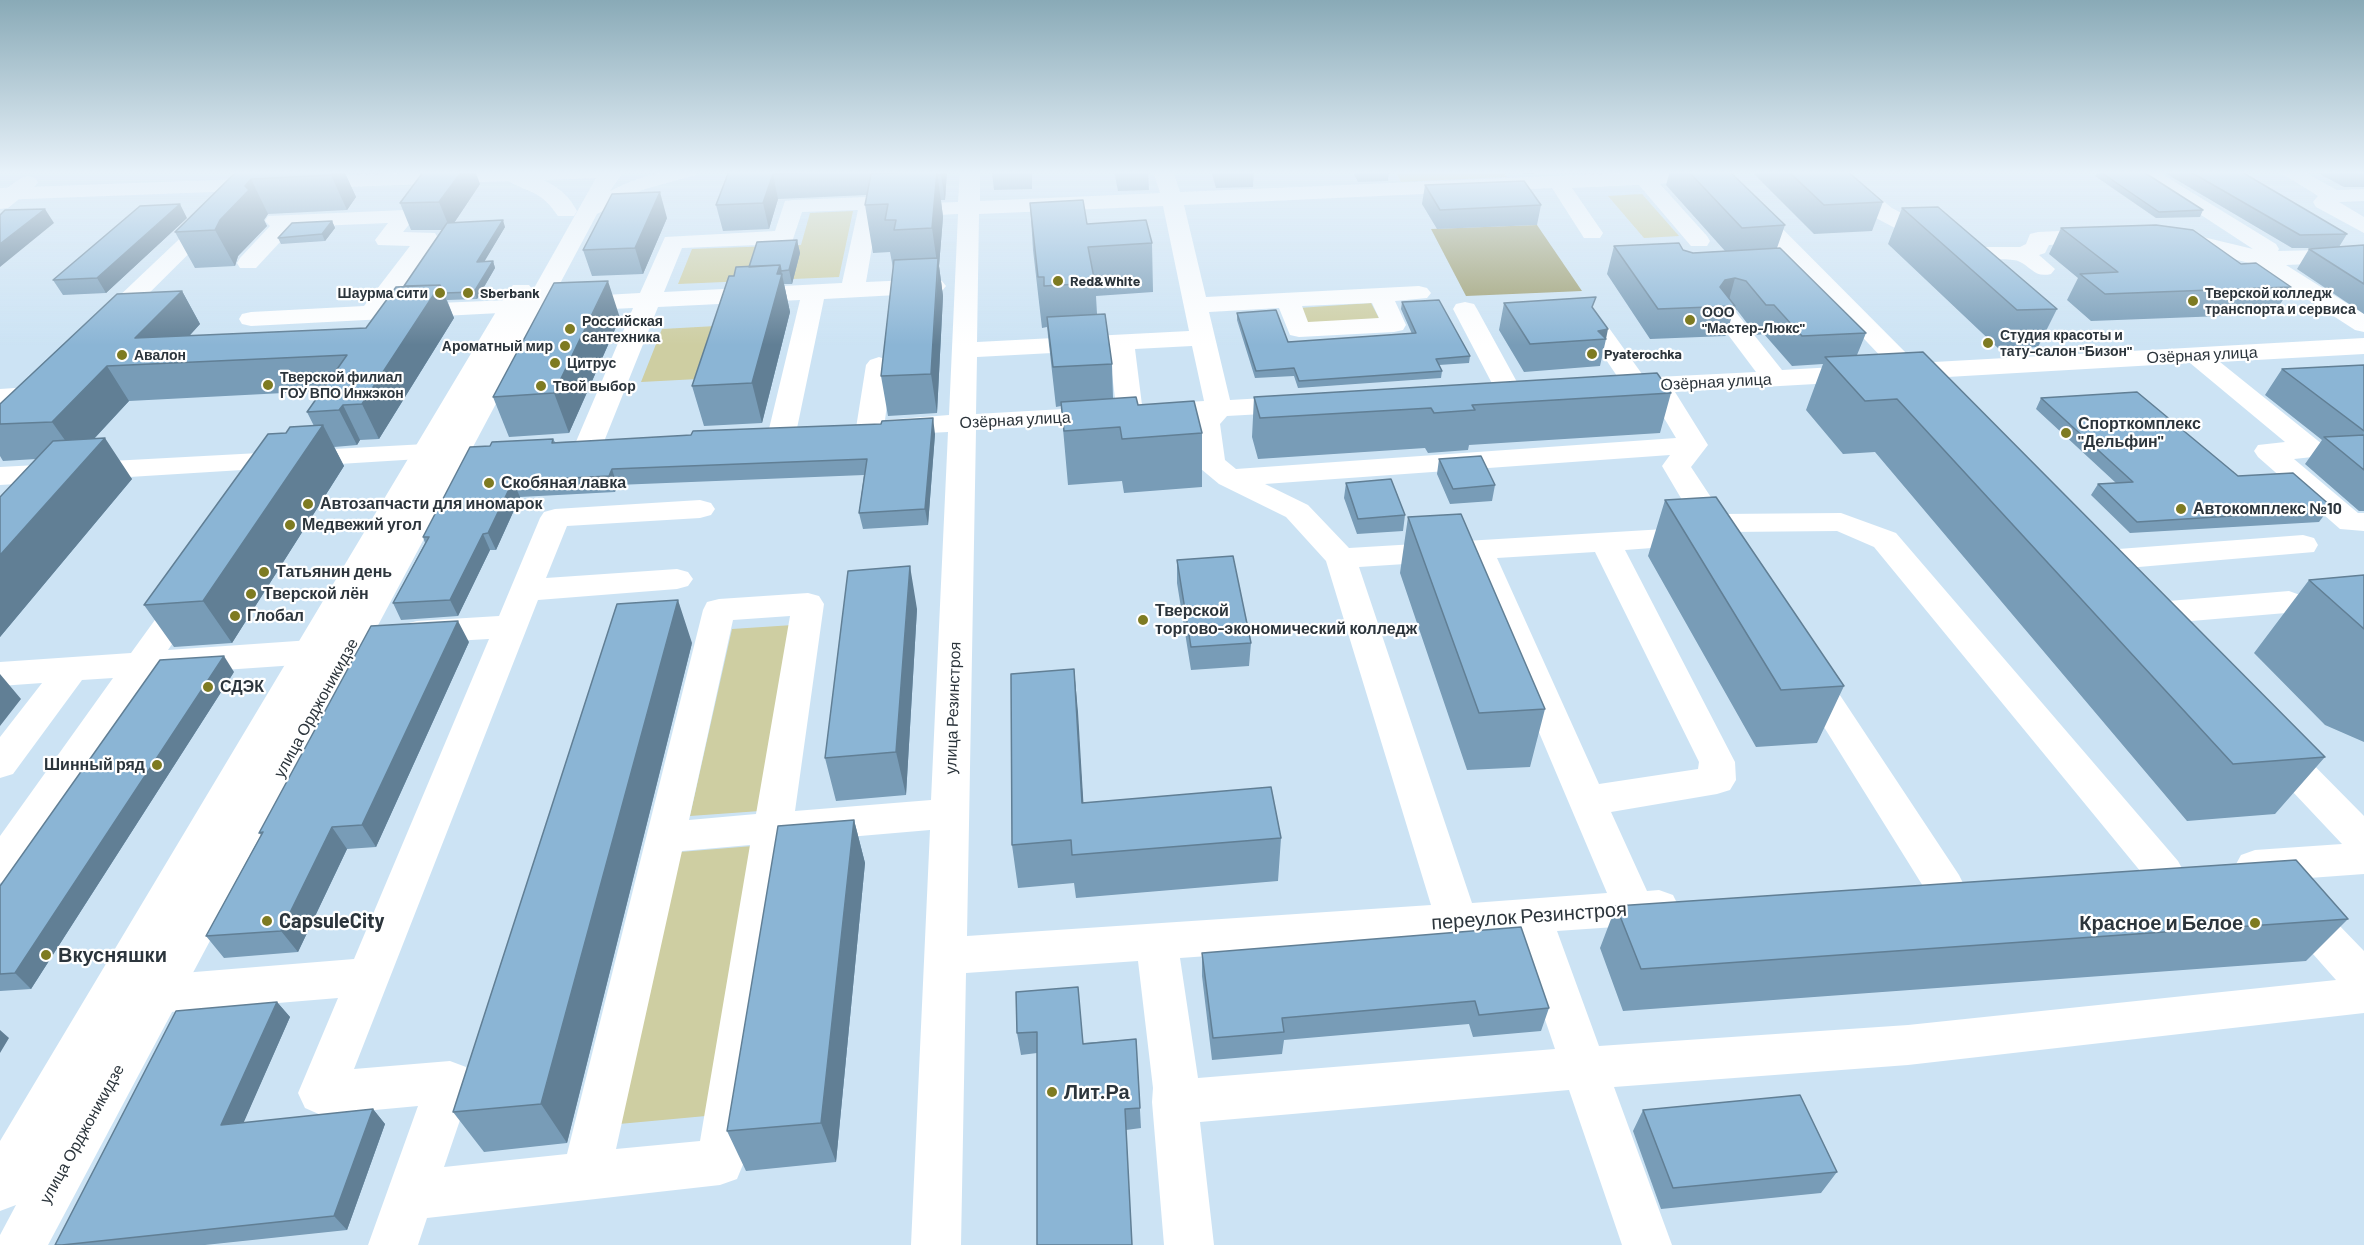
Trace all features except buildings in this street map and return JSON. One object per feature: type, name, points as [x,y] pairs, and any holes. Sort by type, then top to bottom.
[{"type":"street","points":[[88,339],[202,229]]},
{"type":"street","points":[[248,263],[275,229]]},
{"type":"street","points":[[372,314],[427,238],[386,240],[395,229]]},
{"type":"street","name":"улица Орджоникидзе","points":[[21,1245],[458,450],[524,306],[568,229]]},
{"type":"street","points":[[621,442],[578,444],[649,300],[673,242],[784,237],[786,229]]},
{"type":"street","points":[[854,290],[864,229]]},
{"type":"street","name":"улица Резинстроя","points":[[936,1245],[967,229]]},
{"type":"street","points":[[1179,229],[1219,409],[1206,423],[1211,463],[1230,478],[1297,512],[1341,558],[1457,921]]},
{"type":"street","points":[[1589,229],[1592,233]]},
{"type":"street","points":[[1689,229],[1699,241]]},
{"type":"street","points":[[1765,229],[1805,264],[1941,404]]},
{"type":"street","points":[[1917,229],[1931,236],[1977,277]]},
{"type":"street","points":[[2229,229],[2364,325]]},
{"type":"street","points":[[1952,254],[2023,254],[2037,248],[2038,239],[2138,239],[2173,247],[2199,243],[2271,258],[2360,255],[2364,258]]},
{"type":"street","points":[[2173,247],[2197,264]]},
{"type":"street","points":[[2023,254],[2043,269]]},
{"type":"street","points":[[1771,267],[1805,264]]},
{"type":"street","points":[[251,319],[966,285]]},
{"type":"street","points":[[782,433],[814,292]]},
{"type":"street","points":[[1196,306],[1419,293]]},
{"type":"street","points":[[1288,300],[1299,330],[1394,325],[1380,295]]},
{"type":"street","points":[[1465,309],[1510,393]]},
{"type":"street","points":[[1726,316],[1774,378]]},
{"type":"street","points":[[1600,333],[1633,380],[1657,385],[1694,445]]},
{"type":"street","points":[[2044,337],[2072,362]]},
{"type":"street","points":[[964,350],[1203,338]]},
{"type":"street","points":[[1121,342],[1130,414]]},
{"type":"street","name":"Озёрная улица","points":[[1601,388],[2364,346]]},
{"type":"street","points":[[2196,355],[2312,450],[2268,451],[2351,522],[2364,522]]},
{"type":"street","name":"Озёрная улица","points":[[879,365],[859,428],[1323,403]]},
{"type":"street","points":[[4,407],[38,387]]},
{"type":"street","points":[[1230,478],[1694,445]]},
{"type":"street","points":[[1694,445],[1676,466],[1741,573]]},
{"type":"street","name":"улица Орджоникидзе","points":[[0,1187],[311,652],[458,450]]},
{"type":"street","points":[[0,477],[458,450]]},
{"type":"street","points":[[36,505],[65,473]]},
{"type":"street","points":[[393,1245],[450,1082],[321,1093],[555,518],[700,509]]},
{"type":"street","points":[[1174,1102],[1584,1068],[1908,1045],[2360,1001],[2360,976],[2211,869],[1885,540],[1841,522],[1714,529],[1606,543],[1341,558]]},
{"type":"street","points":[[1587,801],[1716,780],[1717,762],[1606,543]]},
{"type":"street","points":[[2168,639],[2084,553],[2303,545]]},
{"type":"street","points":[[1478,551],[1634,908]]},
{"type":"street","points":[[0,867],[207,570]]},
{"type":"street","points":[[526,590],[677,579]]},
{"type":"street","points":[[2328,588],[2364,619]]},
{"type":"street","points":[[2127,596],[2289,602],[2324,616],[2364,650]]},
{"type":"street","points":[[411,1195],[586,1177],[720,1162],[808,604],[719,610],[586,1177]]},
{"type":"street","points":[[355,636],[511,626]]},
{"type":"street","points":[[1792,650],[1944,887]]},
{"type":"street","points":[[0,674],[311,652]]},
{"type":"street","points":[[0,765],[72,669]]},
{"type":"street","points":[[2255,729],[2364,841]]},
{"type":"street","points":[[666,837],[950,813]]},
{"type":"street","points":[[2118,875],[2364,858]]},
{"type":"street","name":"переулок Резинстроя","points":[[945,956],[1694,904]]},
{"type":"street","points":[[1530,915],[1647,1245]]},
{"type":"street","points":[[1156,941],[1176,1088],[1174,1102],[1189,1245]]},
{"type":"street","points":[[158,994],[368,977]]},
{"type":"shaded area","points":[[805,229],[849,229],[839,277],[678,284],[692,249],[801,245]]},
{"type":"shaded area","points":[[1431,229],[1540,229],[1582,291],[1466,296]]},
{"type":"shaded area","points":[[1636,229],[1673,229],[1679,236],[1644,238]]},
{"type":"shaded area","points":[[1371,303],[1382,324],[1308,329],[1299,308]]},
{"type":"shaded area","points":[[716,326],[698,379],[641,382],[662,329]]},
{"type":"shaded area","points":[[793,625],[760,811],[690,816],[732,629]]},
{"type":"shaded area","points":[[753,846],[706,1116],[619,1124],[680,852]]},
{"type":"place","name":"Red&White","points":[[1058,281]]},
{"type":"place","name":"Шаурма сити","points":[[440,293]]},
{"type":"place","name":"Sberbank","points":[[468,293]]},
{"type":"place","name":"Тверской колледж транспорта и сервиса","points":[[2193,301]]},
{"type":"place","name":"ООО \"Мастер-Люкс\"","points":[[1690,320]]},
{"type":"place","name":"Российская сантехника","points":[[570,329]]},
{"type":"place","name":"Студия красоты и тату-салон \"Бизон\"","points":[[1988,343]]},
{"type":"place","name":"Ароматный мир","points":[[565,346]]},
{"type":"place","name":"Pyaterochka","points":[[1592,354]]},
{"type":"place","name":"Авалон","points":[[122,355]]},
{"type":"place","name":"Цитрус","points":[[555,363]]},
{"type":"place","name":"Тверской филиал ГОУ ВПО Инжэкон","points":[[268,385]]},
{"type":"place","name":"Твой выбор","points":[[541,386]]},
{"type":"place","name":"Спорткомплекс \"Дельфин\"","points":[[2066,433]]},
{"type":"place","name":"Скобяная лавка","points":[[489,483]]},
{"type":"place","name":"Автозапчасти для иномарок","points":[[308,504]]},
{"type":"place","name":"Автокомплекс №10","points":[[2181,509]]},
{"type":"place","name":"Медвежий угол","points":[[290,525]]},
{"type":"place","name":"Татьянин день","points":[[264,572]]},
{"type":"place","name":"Тверской лён","points":[[251,594]]},
{"type":"place","name":"Глобал","points":[[235,616]]},
{"type":"place","name":"Тверской торгово-экономический колледж","points":[[1143,620]]},
{"type":"place","name":"СДЭК","points":[[208,687]]},
{"type":"place","name":"Шинный ряд","points":[[157,765]]},
{"type":"place","name":"CapsuleCity","points":[[267,921]]},
{"type":"place","name":"Красное и Белое","points":[[2255,923]]},
{"type":"place","name":"Вкусняшки","points":[[46,955]]},
{"type":"place","name":"Лит.Ра","points":[[1052,1092]]}]
